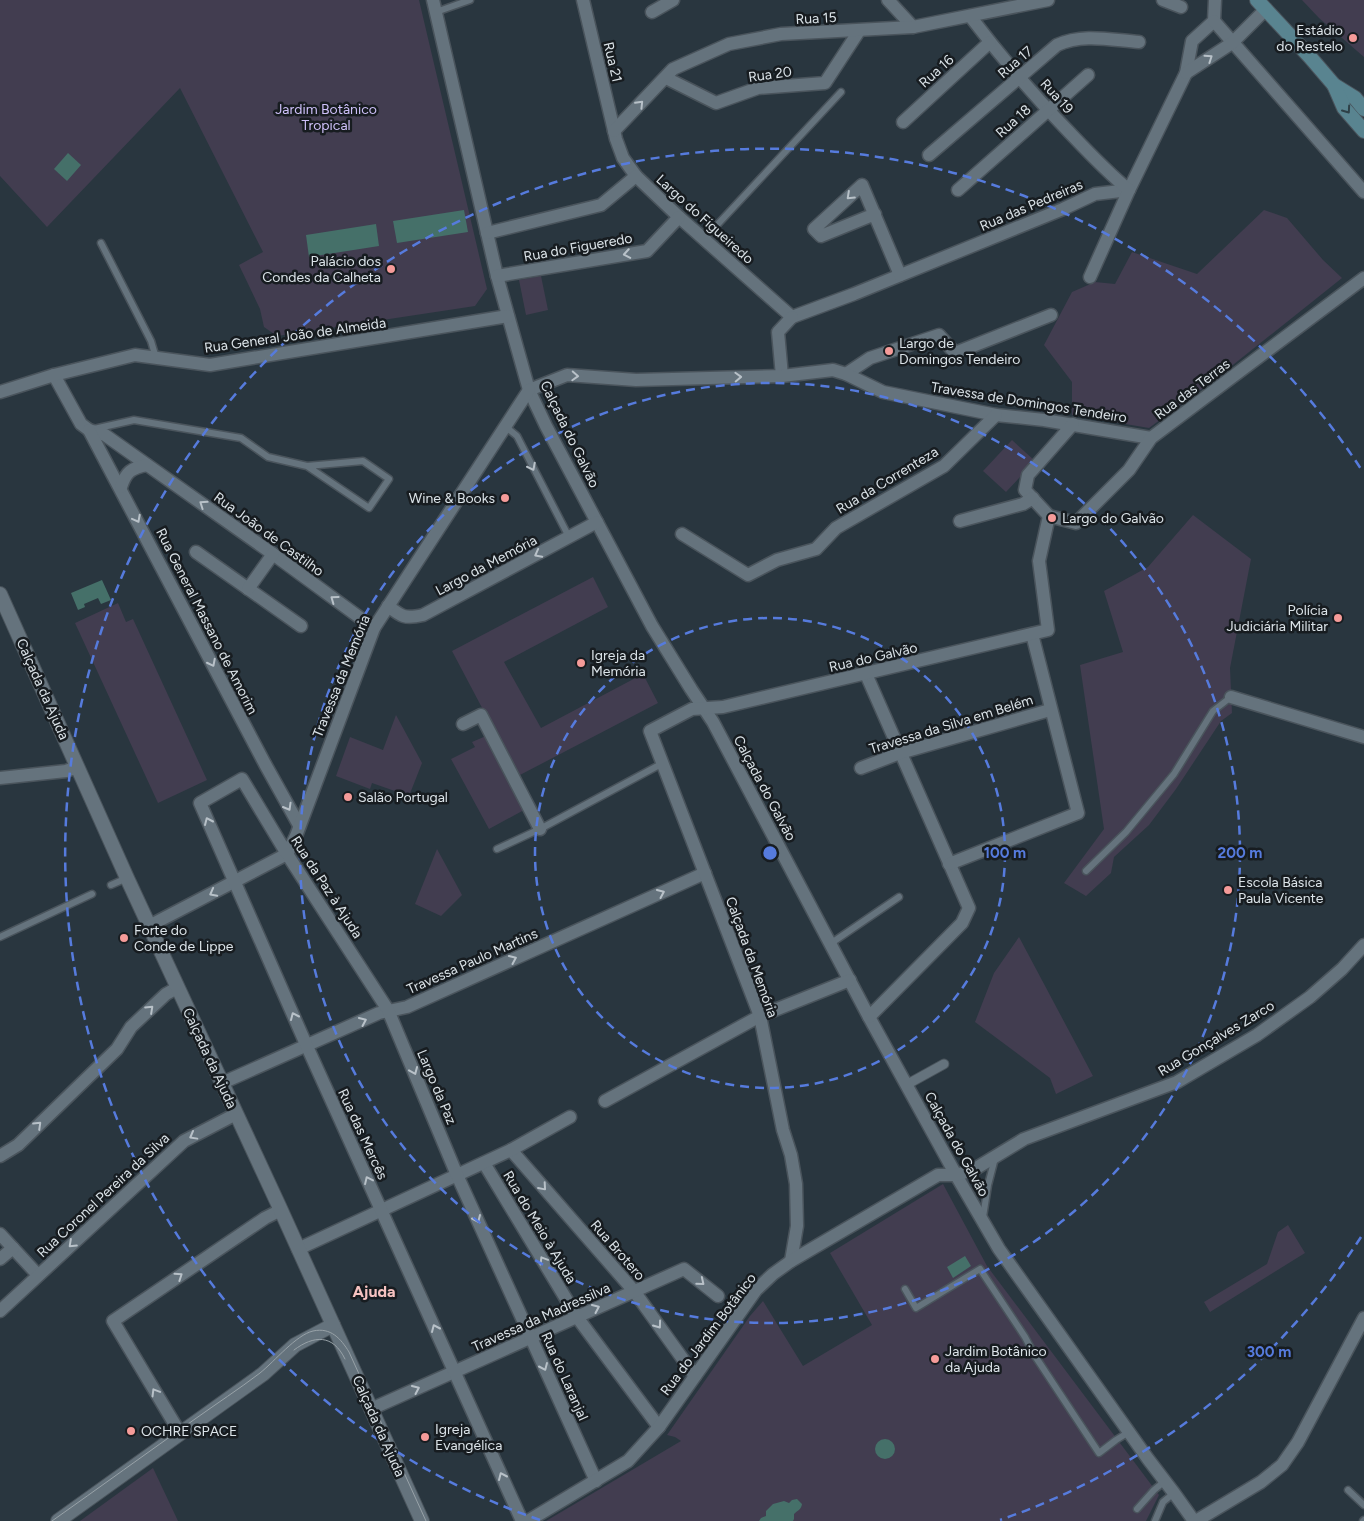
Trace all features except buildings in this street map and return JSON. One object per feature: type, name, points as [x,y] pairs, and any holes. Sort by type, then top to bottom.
[{"type":"main road","points":[[1262,3],[1334,85],[1355,98],[1364,108]]},
{"type":"main road","points":[[1334,85],[1344,108],[1364,131]]},
{"type":"street","name":"Rua 21","points":[[583,0],[614,130]]},
{"type":"street","points":[[652,12],[674,0]]},
{"type":"street","points":[[888,0],[913,27]]},
{"type":"street","name":"Rua 15","points":[[614,130],[673,69],[728,44],[782,34],[913,27],[1048,0]]},
{"type":"street","points":[[1163,0],[1181,7]]},
{"type":"street","points":[[1215,0],[1214,21],[1364,192]]},
{"type":"street","points":[[1186,73],[1232,43],[1262,3]]},
{"type":"street","name":"Calçada do Galvão","points":[[435,6],[497,276],[529,390],[546,426],[652,626],[713,722],[869,1017],[999,1249],[1129,1432],[1195,1521]]},
{"type":"street","name":"Rua 19","points":[[970,16],[1048,110],[1110,175],[1128,190]]},
{"type":"street","points":[[1090,277],[1128,190],[1186,73],[1192,41],[1214,21]]},
{"type":"street","name":"Rua 20","points":[[666,78],[716,103],[758,88],[825,83],[859,30]]},
{"type":"street","name":"Rua 17","points":[[929,155],[1057,45],[1082,38],[1139,42]]},
{"type":"street","name":"Rua 16","points":[[903,122],[990,42]]},
{"type":"street","name":"Rua 18","points":[[958,190],[1088,75]]},
{"type":"street","name":"Largo do Figueiredo","points":[[614,130],[623,158],[636,176],[679,217],[792,317]]},
{"type":"street","points":[[487,233],[601,205],[636,176]]},
{"type":"street","points":[[875,214],[821,236],[814,229],[862,184],[875,214],[900,275]]},
{"type":"street","name":"Rua das Pedreiras","points":[[792,317],[854,294],[1096,194],[1128,190]]},
{"type":"street","name":"Rua do Figueredo","points":[[497,276],[648,251],[679,217]]},
{"type":"street","name":"Rua das Terras","points":[[1049,516],[1076,523],[1129,470],[1151,438],[1364,278]]},
{"type":"street","points":[[529,390],[567,375],[636,380],[782,376],[833,370],[846,374],[870,358],[939,335],[955,353],[1051,315]]},
{"type":"street","name":"Rua General João de Almeida","points":[[0,392],[54,375],[135,355],[210,365],[508,316]]},
{"type":"street","points":[[782,376],[778,332],[792,317]]},
{"type":"street","name":"Travessa de Domingos Tendeiro","points":[[846,374],[883,392],[996,415],[1072,424],[1151,438]]},
{"type":"street","name":"Rua João de Castilho","points":[[54,375],[81,424],[89,430],[104,435],[374,628]]},
{"type":"street","name":"Travessa da Memória","points":[[287,854],[374,628],[529,390]]},
{"type":"street","name":"Rua da Correnteza","points":[[678,531],[748,575],[777,560],[816,549],[836,528],[944,466],[996,415]]},
{"type":"street","points":[[1049,516],[1025,490],[1028,475],[1072,424]]},
{"type":"street","name":"Rua General Massano de Amorim","points":[[89,430],[299,825]]},
{"type":"street","points":[[121,487],[124,477],[128,472],[147,465]]},
{"type":"street","points":[[960,521],[1023,504],[1033,498]]},
{"type":"street","name":"Rua do Galvão","points":[[650,731],[692,709],[723,707],[1048,630],[1039,561],[1049,516]]},
{"type":"street","name":"Largo da Memória","points":[[388,606],[402,616],[409,618],[423,615],[597,522]]},
{"type":"street","points":[[196,552],[301,626]]},
{"type":"street","points":[[248,589],[273,554]]},
{"type":"street","name":"Calçada da Ajuda","points":[[0,594],[177,988],[281,1210],[422,1521]]},
{"type":"street","points":[[949,864],[1078,813],[1032,634]]},
{"type":"street","points":[[866,674],[969,908],[962,923],[869,1017]]},
{"type":"street","points":[[1231,697],[1364,737]]},
{"type":"street","name":"Travessa da Silva em Belém","points":[[861,768],[900,753],[1050,710]]},
{"type":"street","points":[[464,724],[481,715],[540,829]]},
{"type":"street","name":"Calçada da Memória","points":[[650,731],[760,1016],[796,1184],[797,1226],[791,1261]]},
{"type":"street","points":[[0,778],[66,771],[77,767]]},
{"type":"street","name":"Rua da Paz à Ajuda","points":[[242,779],[287,854],[388,1010]]},
{"type":"street","name":"Rua das Mercês","points":[[242,779],[200,804],[307,1046],[522,1521]]},
{"type":"street","points":[[149,926],[287,854]]},
{"type":"street","name":"Travessa Paulo Martins","points":[[222,1083],[388,1010],[407,1007],[705,873]]},
{"type":"street","name":"Rua Gonçalves Zarco","points":[[956,1175],[972,1170],[1024,1139],[1177,1082],[1257,1034],[1302,1003],[1334,976],[1364,945]]},
{"type":"street","points":[[605,1101],[760,1016],[850,980]]},
{"type":"street","points":[[0,1156],[18,1145],[118,1049],[131,1027],[166,994],[177,988]]},
{"type":"street","name":"Largo da Paz","points":[[388,1010],[457,1175]]},
{"type":"street","points":[[906,1085],[944,1064]]},
{"type":"street","name":"Rua Coronel Pereira da Silva","points":[[0,1311],[184,1141],[236,1114]]},
{"type":"street","points":[[298,1249],[511,1150],[570,1117]]},
{"type":"street","name":"Rua Brotero","points":[[511,1150],[634,1291],[695,1376]]},
{"type":"street","name":"Rua do Meio à Ajuda","points":[[484,1163],[577,1317],[658,1427]]},
{"type":"street","name":"Rua do Laranjal","points":[[457,1175],[596,1481]]},
{"type":"street","name":"Rua do Jardim Botânico","points":[[528,1521],[628,1461],[658,1427],[756,1290],[772,1274],[938,1175],[956,1175]]},
{"type":"street","points":[[180,1433],[112,1321],[265,1218],[281,1210]]},
{"type":"street","points":[[0,1234],[38,1275]]},
{"type":"street","points":[[0,1260],[13,1248]]},
{"type":"street","name":"Travessa da Madressilva","points":[[371,1409],[684,1269],[718,1296]]},
{"type":"street","points":[[1195,1521],[1261,1482],[1282,1465],[1298,1442],[1364,1318]]},
{"type":"street","points":[[58,1521],[263,1374],[295,1345],[333,1325]]},
{"type":"lane","name":"Calçada do Galvão","points":[[435,6],[470,0]]},
{"type":"lane","points":[[704,239],[841,92]]},
{"type":"lane","points":[[101,243],[151,341],[156,358]]},
{"type":"lane","points":[[89,430],[134,420],[241,438],[268,457],[307,466],[363,461],[389,479],[369,508],[307,466]]},
{"type":"lane","points":[[506,427],[517,436],[569,538]]},
{"type":"lane","points":[[1086,871],[1126,832],[1174,774],[1213,711],[1231,697]]},
{"type":"lane","points":[[498,849],[540,829],[663,763]]},
{"type":"lane","points":[[111,885],[127,878]]},
{"type":"lane","points":[[0,937],[92,894]]},
{"type":"lane","points":[[830,944],[899,897]]},
{"type":"lane","points":[[982,1220],[988,1185],[996,1156]]},
{"type":"lane","points":[[905,1289],[916,1308],[980,1268],[1099,1453],[1129,1432]]},
{"type":"lane","points":[[1137,1509],[1154,1490],[1166,1481]]},
{"type":"lane","points":[[1348,1490],[1364,1505]]},
{"type":"lane","points":[[1155,1521],[1163,1502],[1174,1492]]},
{"type":"green space","name":"Jardim Botânico Tropical","points":[[0,0],[419,0],[487,289],[475,306],[277,336],[264,327],[260,309],[239,265],[263,252],[180,88],[47,227],[0,176]]},
{"type":"green space","name":"Estádio do Restelo","points":[[1302,0],[1364,0],[1364,57],[1319,18]]},
{"type":"green space","points":[[1264,210],[1287,218],[1323,260],[1342,278],[1214,380],[1149,428],[1072,415],[1072,382],[1044,345],[1072,292],[1095,282],[1115,284],[1132,252],[1197,274]]},
{"type":"green space","points":[[541,276],[548,310],[526,315],[519,280]]},
{"type":"green space","points":[[1012,440],[1035,461],[1006,492],[983,471]]},
{"type":"green space","points":[[1193,515],[1251,559],[1230,668],[1232,713],[1221,721],[1176,789],[1149,825],[1114,857],[1111,873],[1086,896],[1064,883],[1104,829],[1080,665],[1123,652],[1104,591],[1148,567]]},
{"type":"green space","points":[[593,577],[608,607],[504,662],[541,728],[643,674],[658,703],[518,776],[452,651]]},
{"type":"green space","points":[[118,603],[126,622],[133,619],[207,780],[158,803],[75,623]]},
{"type":"green space","points":[[396,715],[422,763],[409,796],[372,783],[370,789],[336,776],[350,737],[383,750]]},
{"type":"green space","points":[[486,736],[524,810],[489,829],[451,759],[475,747],[472,742]]},
{"type":"green space","points":[[437,849],[462,895],[441,916],[415,904]]},
{"type":"green space","points":[[1019,937],[1093,1076],[1056,1094],[1050,1078],[975,1022],[994,973]]},
{"type":"green space","name":"Jardim Botânico da Ajuda","points":[[943,1184],[987,1266],[1159,1495],[1146,1521],[546,1521],[681,1441],[667,1435],[750,1316],[763,1301],[803,1366],[872,1325],[830,1253]]},
{"type":"green space","points":[[1288,1225],[1305,1253],[1210,1312],[1204,1302],[1267,1264],[1278,1232]]},
{"type":"green space","points":[[153,1468],[178,1521],[80,1521]]},
{"type":"shaded area","points":[[68,153],[81,165],[67,181],[54,169]]},
{"type":"shaded area","points":[[464,210],[468,232],[397,243],[393,221]]},
{"type":"shaded area","points":[[376,224],[379,246],[309,257],[306,235]]},
{"type":"shaded area","points":[[102,580],[111,600],[101,604],[98,598],[84,604],[85,607],[78,610],[71,593]]},
{"type":"shaded area","points":[[965,1256],[971,1266],[953,1278],[947,1267]]},
{"type":"shaded area","points":[[885,1439],[892,1442],[895,1449],[892,1456],[885,1459],[878,1456],[875,1449],[878,1442]]},
{"type":"shaded area","points":[[797,1499],[802,1504],[800,1509],[794,1514],[793,1521],[759,1521],[766,1516],[766,1511],[773,1504],[784,1501],[789,1503]]},
{"type":"tram line","points":[[52,1521],[252,1379],[306,1333],[319,1330],[335,1335],[349,1352],[426,1521]]},
{"type":"tram line","points":[[294,1350],[301,1345],[316,1340],[329,1341],[335,1345],[345,1359]]},
{"type":"place","name":"Estádio do Restelo","points":[[1353,38]]},
{"type":"place","name":"Palácio dos Condes da Calheta","points":[[391,269]]},
{"type":"place","name":"Largo de Domingos Tendeiro","points":[[889,351]]},
{"type":"place","name":"Wine & Books","points":[[505,498]]},
{"type":"place","name":"Largo do Galvão","points":[[1052,518]]},
{"type":"place","name":"Polícia Judiciária Militar","points":[[1338,618]]},
{"type":"place","name":"Igreja da Memória","points":[[581,663]]},
{"type":"place","name":"Salão Portugal","points":[[348,797]]},
{"type":"place","name":"Escola Básica Paula Vicente","points":[[1228,890]]},
{"type":"place","name":"Forte do Conde de Lippe","points":[[124,938]]},
{"type":"place","name":"Jardim Botânico da Ajuda","points":[[935,1359]]},
{"type":"place","name":"OCHRE SPACE","points":[[131,1431]]},
{"type":"place","name":"Igreja Evangélica","points":[[425,1437]]},
{"type":"district","name":"Ajuda","points":[[374,1291]]}]
